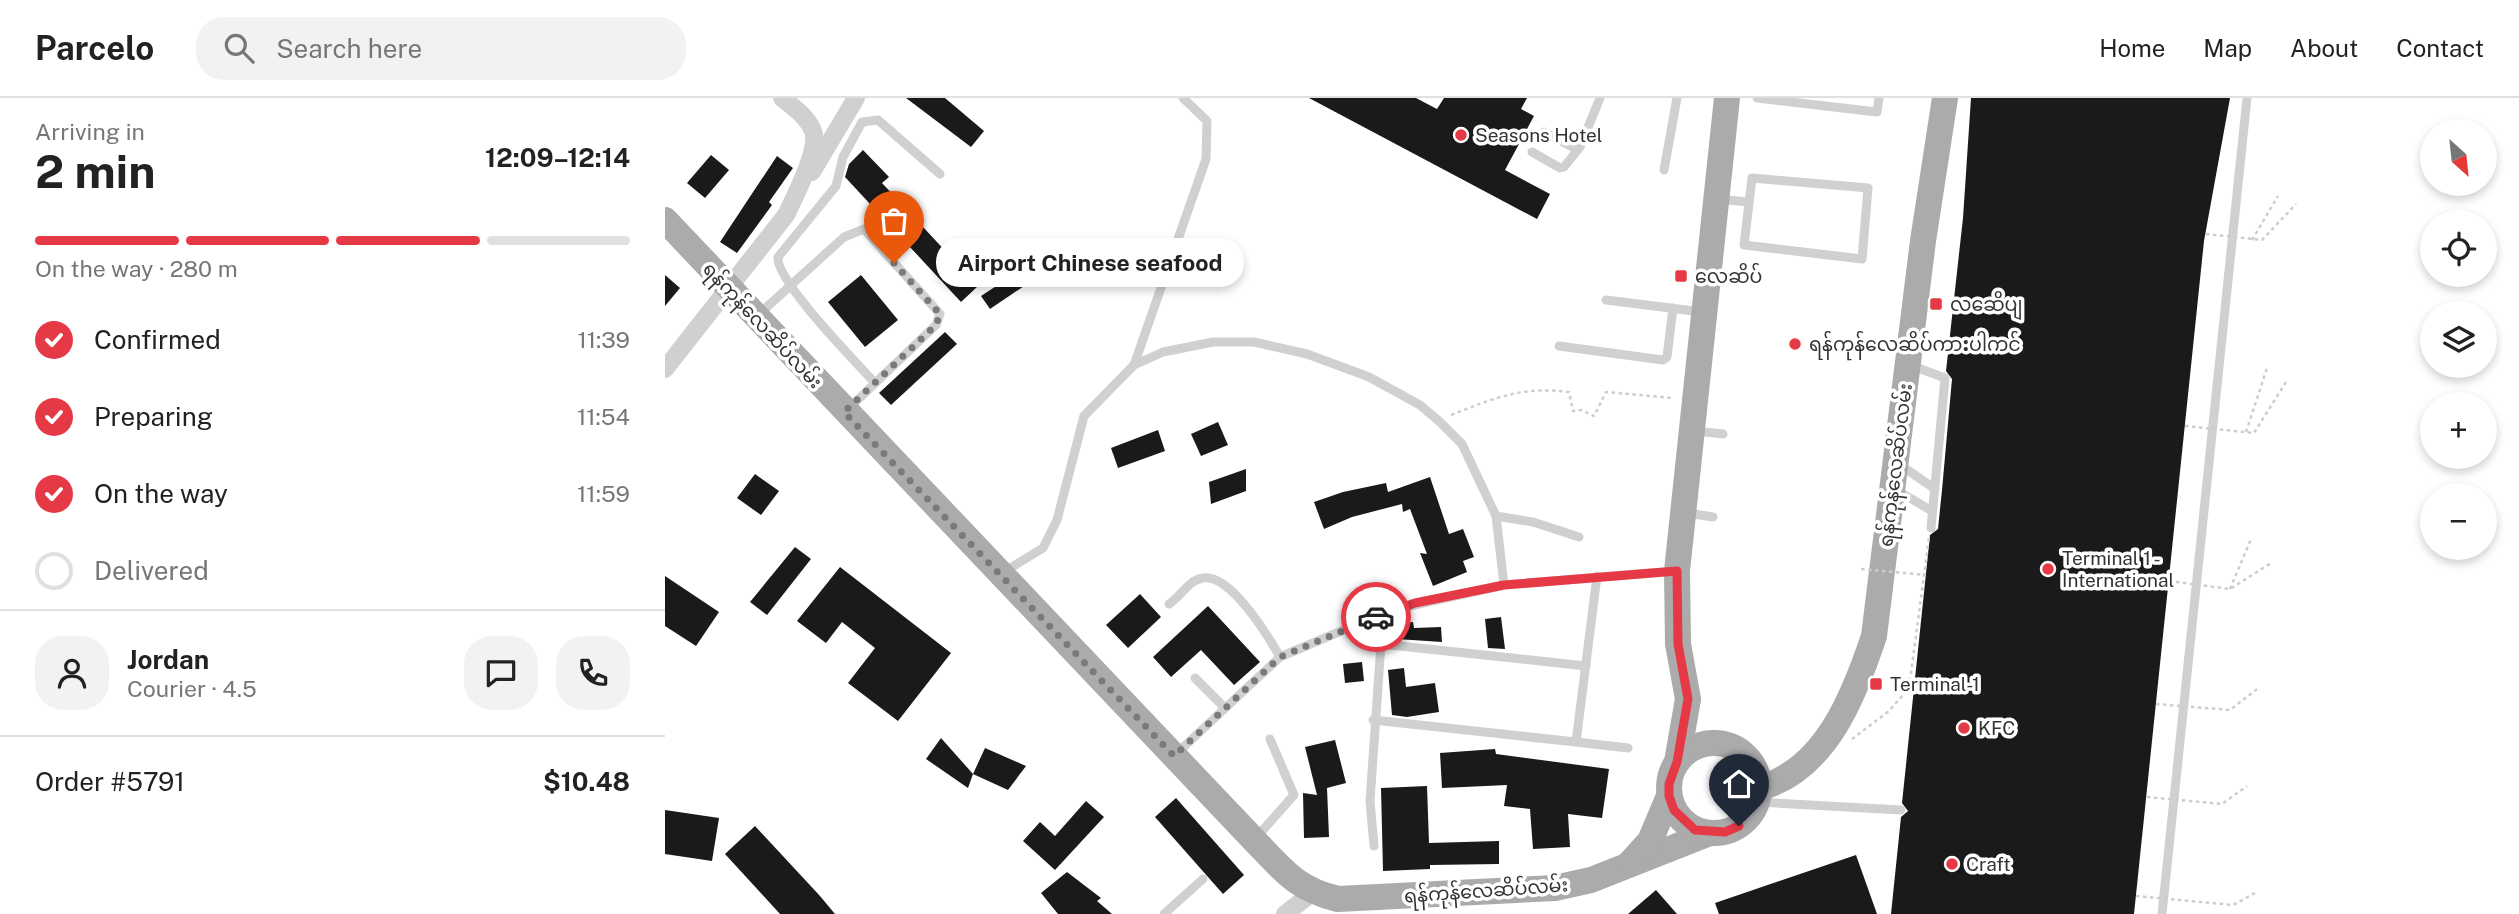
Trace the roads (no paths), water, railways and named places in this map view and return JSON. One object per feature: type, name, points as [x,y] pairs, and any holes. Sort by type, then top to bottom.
[{"type":"main road","points":[[1677,762],[1700,746],[1728,745],[1751,761],[1759,795],[1751,815],[1739,826],[1725,832],[1695,830],[1674,810],[1669,796],[1688,699],[1678,644],[1677,571],[1727,98]]},
{"type":"main road","name":"ရန်ကုန်လေဆိပ်လမ်း","points":[[1759,795],[1798,770],[1821,745],[1858,685],[1874,636],[1945,98]]},
{"type":"main road","name":"ရန်ကုန်လေဆိပ်လမ်း","points":[[665,220],[844,412],[1254,840],[1291,878],[1312,892],[1338,903],[1555,888],[1591,880],[1710,833]]},
{"type":"main road","name":"ရန်ကုန်လေဆိပ်လမ်း","points":[[1626,866],[1650,841],[1669,796]]},
{"type":"street","points":[[665,369],[786,215],[796,194],[811,155],[814,133],[803,115],[782,98]]},
{"type":"street","points":[[796,194],[804,187],[856,98]]},
{"type":"street","points":[[1285,914],[1312,892]]},
{"type":"lane","points":[[1134,365],[1206,159],[1207,121],[1183,98]]},
{"type":"lane","points":[[1532,152],[1562,168],[1578,150],[1599,98]]},
{"type":"lane","points":[[1664,170],[1677,98]]},
{"type":"lane","points":[[1757,98],[1877,112],[1879,98]]},
{"type":"lane","points":[[2162,914],[2247,98]]},
{"type":"lane","points":[[875,383],[789,287],[777,265],[778,257],[836,186],[843,158],[862,122],[878,120],[940,174]]},
{"type":"lane","points":[[1544,132],[1578,150]]},
{"type":"lane","points":[[1752,178],[1868,188],[1862,259],[1744,245],[1748,202],[1752,178]]},
{"type":"lane","points":[[1717,198],[1748,202]]},
{"type":"lane","points":[[757,317],[844,237],[864,229],[940,314],[936,325],[844,412]]},
{"type":"lane","points":[[1606,300],[1704,312]]},
{"type":"lane","points":[[1559,346],[1663,360],[1667,357],[1673,308]]},
{"type":"lane","points":[[1000,575],[1043,548],[1057,520],[1084,416],[1134,365],[1163,352],[1213,342],[1254,342],[1307,354],[1369,377],[1420,405],[1440,422],[1462,444],[1496,516],[1504,585]]},
{"type":"lane","points":[[1908,364],[1945,378],[1931,528]]},
{"type":"lane","points":[[1691,430],[1723,434]]},
{"type":"lane","points":[[1894,475],[1935,489]]},
{"type":"lane","points":[[1894,475],[1932,511]]},
{"type":"lane","points":[[1682,512],[1713,517]]},
{"type":"lane","points":[[1496,516],[1533,522],[1579,537]]},
{"type":"lane","points":[[1174,756],[1280,657],[1371,619],[1415,603],[1504,585],[1677,571]]},
{"type":"lane","points":[[1576,741],[1597,576]]},
{"type":"lane","points":[[1169,604],[1193,581],[1204,577],[1216,579],[1227,585],[1258,623],[1280,657]]},
{"type":"lane","points":[[1371,619],[1381,644],[1373,720],[1370,801],[1374,846]]},
{"type":"lane","points":[[1381,644],[1585,667]]},
{"type":"lane","points":[[1195,678],[1225,708]]},
{"type":"lane","points":[[1373,720],[1628,748]]},
{"type":"lane","points":[[1254,840],[1294,795],[1270,739]]},
{"type":"lane","points":[[1759,795],[1901,810]]},
{"type":"lane","points":[[1164,914],[1203,879]]},
{"type":"place","name":"Seasons Hotel","points":[[1461,135]]},
{"type":"place","name":"Airport Chinese seafood","points":[[894,263]]},
{"type":"place","name":"လေဆိပ်","points":[[1681,276]]},
{"type":"place","name":"လဆေိပျ","points":[[1936,304]]},
{"type":"place","name":"ရန်ကုန်လေဆိပ်ကားပါကင်","points":[[1795,344]]},
{"type":"place","name":"Terminal 1 - International","points":[[2048,569]]},
{"type":"place","name":"Terminal-1","points":[[1876,684]]},
{"type":"place","name":"KFC","points":[[1964,728]]},
{"type":"place","name":"Craft","points":[[1952,864]]}]
